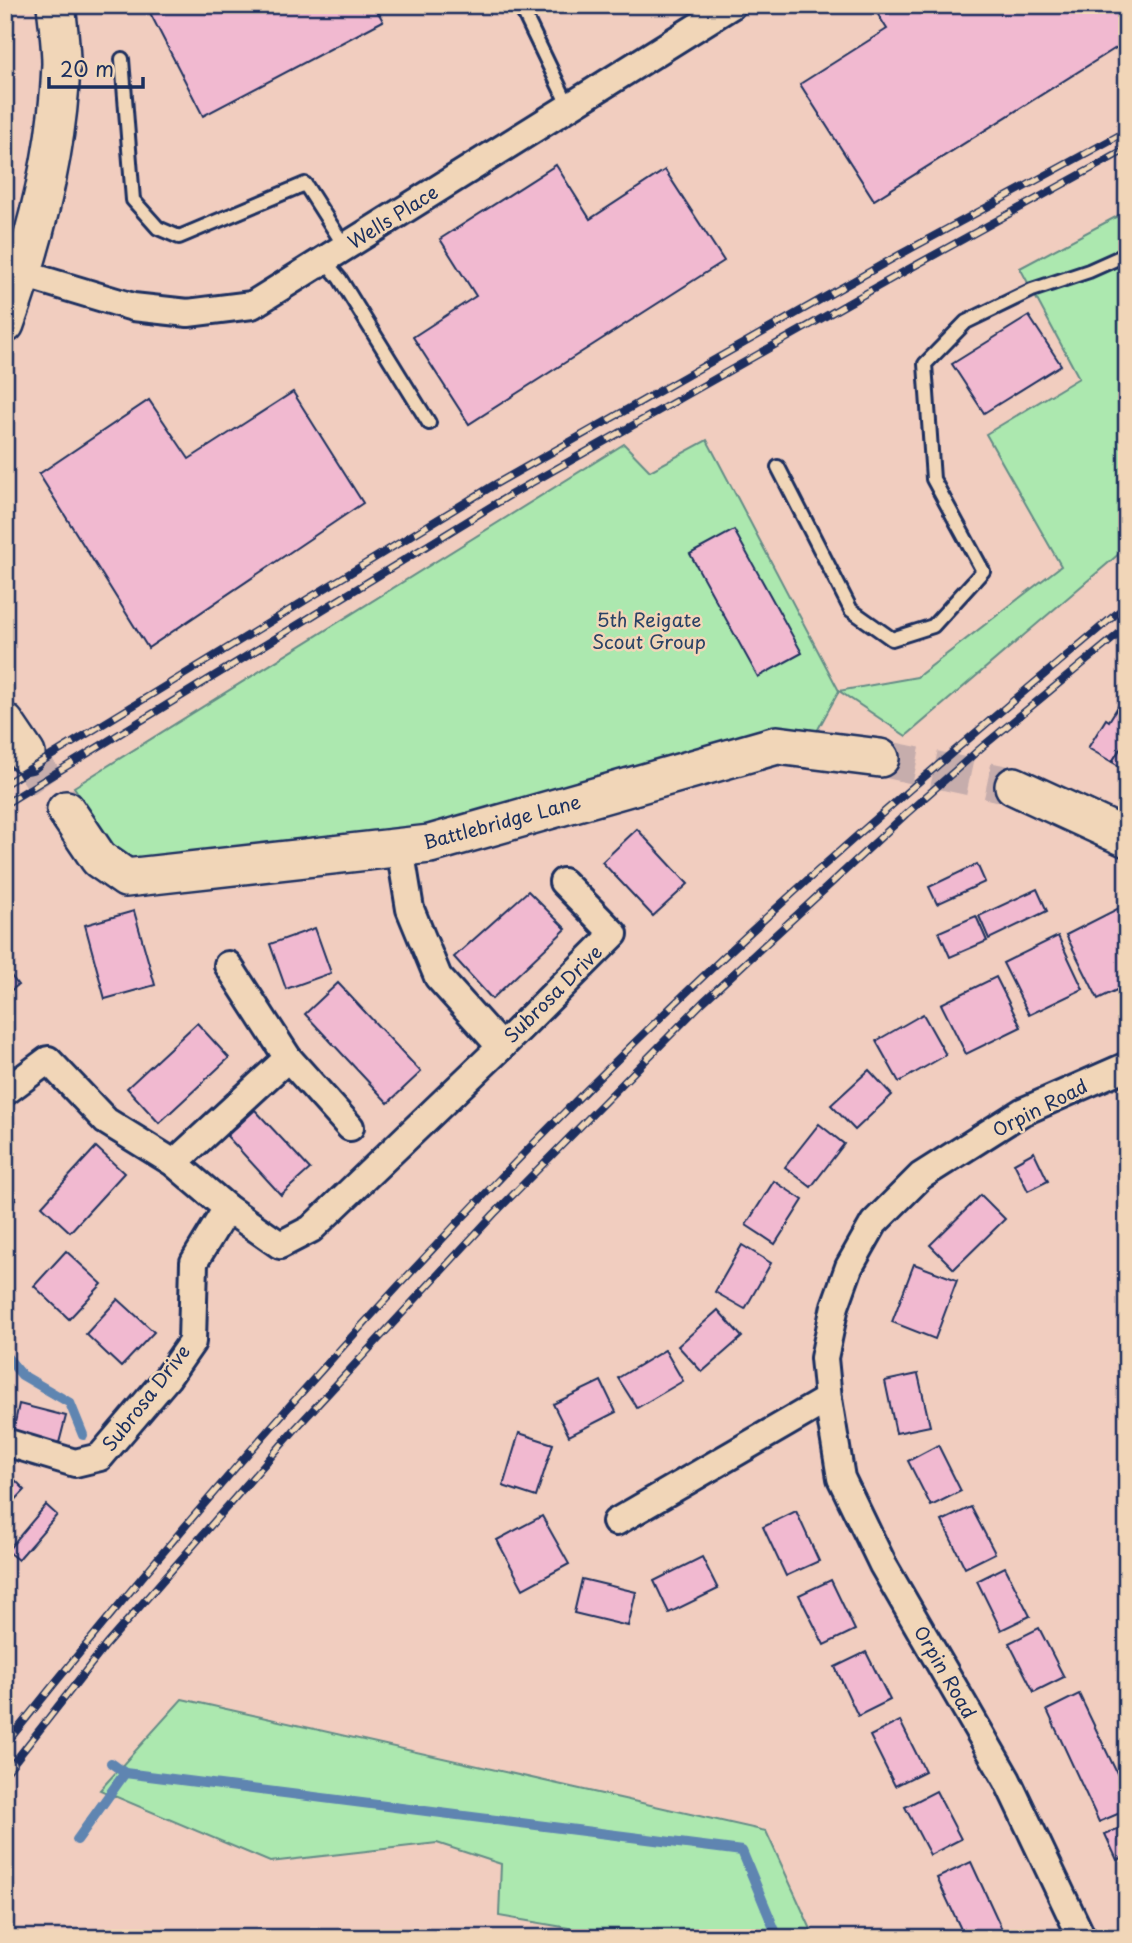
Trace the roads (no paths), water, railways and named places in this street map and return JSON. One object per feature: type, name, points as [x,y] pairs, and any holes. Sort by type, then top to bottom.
[{"type":"street","points":[[5,324],[23,275],[54,149],[61,62],[56,5]]},
{"type":"street","name":"Wells Place","points":[[23,275],[133,307],[188,313],[252,305],[732,5]]},
{"type":"street","points":[[5,723],[26,754]]},
{"type":"street","name":"Battlebridge Lane","points":[[66,810],[99,859],[126,878],[430,844],[777,745],[880,758]]},
{"type":"street","points":[[1014,786],[1127,838]]},
{"type":"street","name":"Subrosa Drive","points":[[400,848],[410,909],[438,976],[501,1047]]},
{"type":"street","name":"Subrosa Drive","points":[[5,1092],[48,1060],[106,1121],[174,1163],[227,1208],[280,1245],[312,1229],[614,934],[562,882]]},
{"type":"street","points":[[228,965],[288,1058],[350,1127]]},
{"type":"street","points":[[174,1163],[288,1058]]},
{"type":"street","name":"Orpin Road","points":[[1082,1938],[1007,1780],[883,1565],[841,1478],[824,1358],[835,1306],[849,1267],[874,1223],[921,1176],[1022,1112],[1127,1066]]},
{"type":"street","name":"Subrosa Drive","points":[[5,1442],[75,1462],[100,1457],[167,1378],[192,1342],[194,1262],[227,1208]]},
{"type":"street","points":[[617,1521],[828,1399]]},
{"type":"lane","points":[[520,5],[569,107]]},
{"type":"lane","points":[[122,59],[133,200],[158,228],[179,237],[305,184],[334,254],[340,279],[429,422]]},
{"type":"lane","points":[[778,467],[851,610],[892,639],[933,626],[983,571],[933,479],[925,364],[965,322],[1032,290],[1089,271],[1127,254]]},
{"type":"waterway","points":[[5,1355],[22,1375],[70,1403],[83,1435]]},
{"type":"waterway","points":[[77,1840],[125,1773],[111,1763]]},
{"type":"waterway","points":[[125,1773],[742,1851],[778,1938]]},
{"type":"tunnel","points":[[26,754],[66,810]]},
{"type":"tunnel","points":[[880,758],[1014,786]]},
{"type":"railway","points":[[5,784],[494,485],[899,255],[1127,131]]},
{"type":"railway","points":[[5,804],[510,495],[1127,149]]},
{"type":"railway","points":[[5,1745],[250,1451],[335,1355],[510,1168],[691,988],[797,889],[961,745],[1127,605]]},
{"type":"railway","points":[[5,1774],[106,1645],[297,1427],[494,1214],[703,1002],[906,814],[1127,627]]},
{"type":"park label","name":"5th Reigate Scout Group","points":[[649,631]]}]
